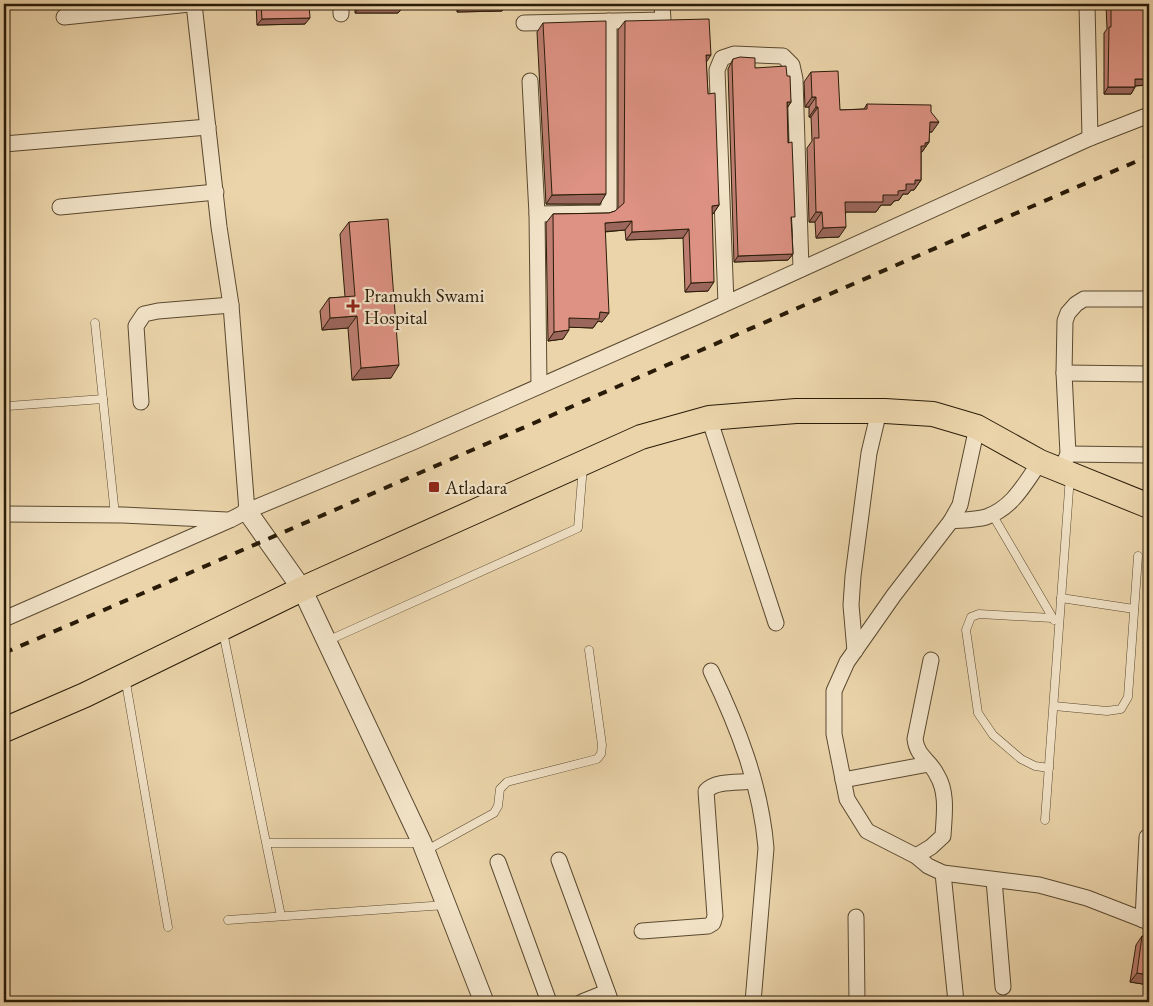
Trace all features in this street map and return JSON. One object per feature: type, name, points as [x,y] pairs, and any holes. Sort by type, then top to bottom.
[{"type":"main road","points":[[4,730],[85,695],[302,589],[641,437],[709,418],[796,411],[879,411],[933,414],[977,427],[1149,506]]},
{"type":"street","points":[[64,17],[190,4]]},
{"type":"street","points":[[194,4],[231,305],[247,511],[302,589],[424,847],[484,1002]]},
{"type":"street","points":[[524,22],[663,20],[662,4]]},
{"type":"street","points":[[1087,4],[1090,138]]},
{"type":"street","points":[[536,214],[603,213],[609,208],[609,21]]},
{"type":"street","points":[[726,303],[717,70],[722,58],[734,54],[783,56],[792,65],[795,79],[801,269]]},
{"type":"street","points":[[530,81],[536,214],[539,386]]},
{"type":"street","points":[[4,619],[247,511],[413,442],[1090,138],[1149,115]]},
{"type":"street","points":[[4,144],[208,127]]},
{"type":"street","points":[[60,207],[216,192]]},
{"type":"street","points":[[1060,465],[1065,321],[1068,313],[1076,304],[1084,299],[1149,299]]},
{"type":"street","points":[[141,402],[136,326],[144,314],[158,311],[231,305]]},
{"type":"street","points":[[1064,373],[1149,374]]},
{"type":"street","points":[[855,651],[850,605],[869,453],[879,411]]},
{"type":"street","points":[[709,418],[776,623]]},
{"type":"street","points":[[977,427],[960,505],[847,662],[834,691],[834,734],[847,799],[867,831],[916,856],[928,866],[943,873],[1038,885],[1087,898],[1146,921],[1146,838]]},
{"type":"street","points":[[950,521],[984,517],[1002,510],[1017,495],[1060,465],[1149,455]]},
{"type":"street","points":[[4,514],[115,515],[230,520]]},
{"type":"street","points":[[916,856],[931,847],[942,836],[944,790],[937,774],[916,749],[915,739],[931,660]]},
{"type":"street","points":[[711,671],[740,734],[764,823],[766,848],[753,1002]]},
{"type":"street","points":[[843,780],[930,764]]},
{"type":"street","points":[[642,931],[708,926],[713,923],[715,916],[706,791],[711,786],[717,784],[753,782]]},
{"type":"street","points":[[559,860],[609,997],[582,1002]]},
{"type":"street","points":[[498,862],[549,1002]]},
{"type":"street","points":[[943,873],[956,1002]]},
{"type":"street","points":[[994,880],[1003,987]]},
{"type":"street","points":[[856,917],[857,1002]]},
{"type":"lane","points":[[95,323],[115,515]]},
{"type":"lane","points":[[8,406],[103,399]]},
{"type":"lane","points":[[327,641],[578,528],[583,463]]},
{"type":"lane","points":[[1045,820],[1061,598],[1060,465]]},
{"type":"lane","points":[[992,514],[1059,630]]},
{"type":"lane","points":[[1054,706],[1107,711],[1121,709],[1128,697],[1138,556]]},
{"type":"lane","points":[[1061,598],[1134,609]]},
{"type":"lane","points":[[1049,768],[1035,766],[1021,759],[993,735],[978,713],[966,630],[971,617],[979,614],[1052,618]]},
{"type":"lane","points":[[222,628],[282,916]]},
{"type":"lane","points":[[267,844],[424,847],[494,812],[498,806],[500,789],[507,782],[597,759],[601,754],[602,745],[589,650]]},
{"type":"lane","points":[[125,676],[168,927]]},
{"type":"lane","points":[[228,920],[446,905]]},
{"type":"building","points":[[261,4],[309,4],[310,18],[262,19]]},
{"type":"building","points":[[1111,4],[1149,4],[1149,79],[1135,79],[1135,87],[1108,87]]},
{"type":"building","points":[[709,19],[711,55],[706,55],[708,94],[715,93],[719,205],[712,206],[714,282],[691,283],[689,229],[632,232],[632,221],[605,223],[609,313],[600,312],[599,319],[569,318],[569,330],[554,332],[553,214],[609,213],[615,211],[624,203],[625,21]]},
{"type":"building","points":[[606,21],[606,194],[552,195],[543,23]]},
{"type":"building","points":[[740,57],[755,58],[755,68],[786,66],[787,76],[790,76],[791,102],[787,102],[788,143],[792,142],[795,217],[791,217],[793,254],[738,256],[732,63],[733,59]]},
{"type":"building","points":[[838,71],[840,110],[867,109],[867,104],[931,105],[931,112],[939,122],[930,122],[929,142],[925,143],[925,146],[921,146],[921,180],[915,180],[915,184],[906,184],[906,190],[898,191],[898,195],[883,195],[883,202],[845,202],[846,227],[823,228],[822,212],[816,212],[814,138],[819,138],[818,107],[816,107],[816,97],[812,97],[811,72]]},
{"type":"building","points":[[388,219],[399,365],[361,368],[357,316],[330,318],[329,298],[355,296],[349,222]]},
{"type":"building","points":[[1142,936],[1149,937],[1149,975],[1137,973]]},
{"type":"railway","points":[[4,653],[1149,156]]},
{"type":"place","name":"Pramukh Swami Hospital","points":[[353,306]]},
{"type":"place","name":"Atladara","points":[[434,487]]}]
